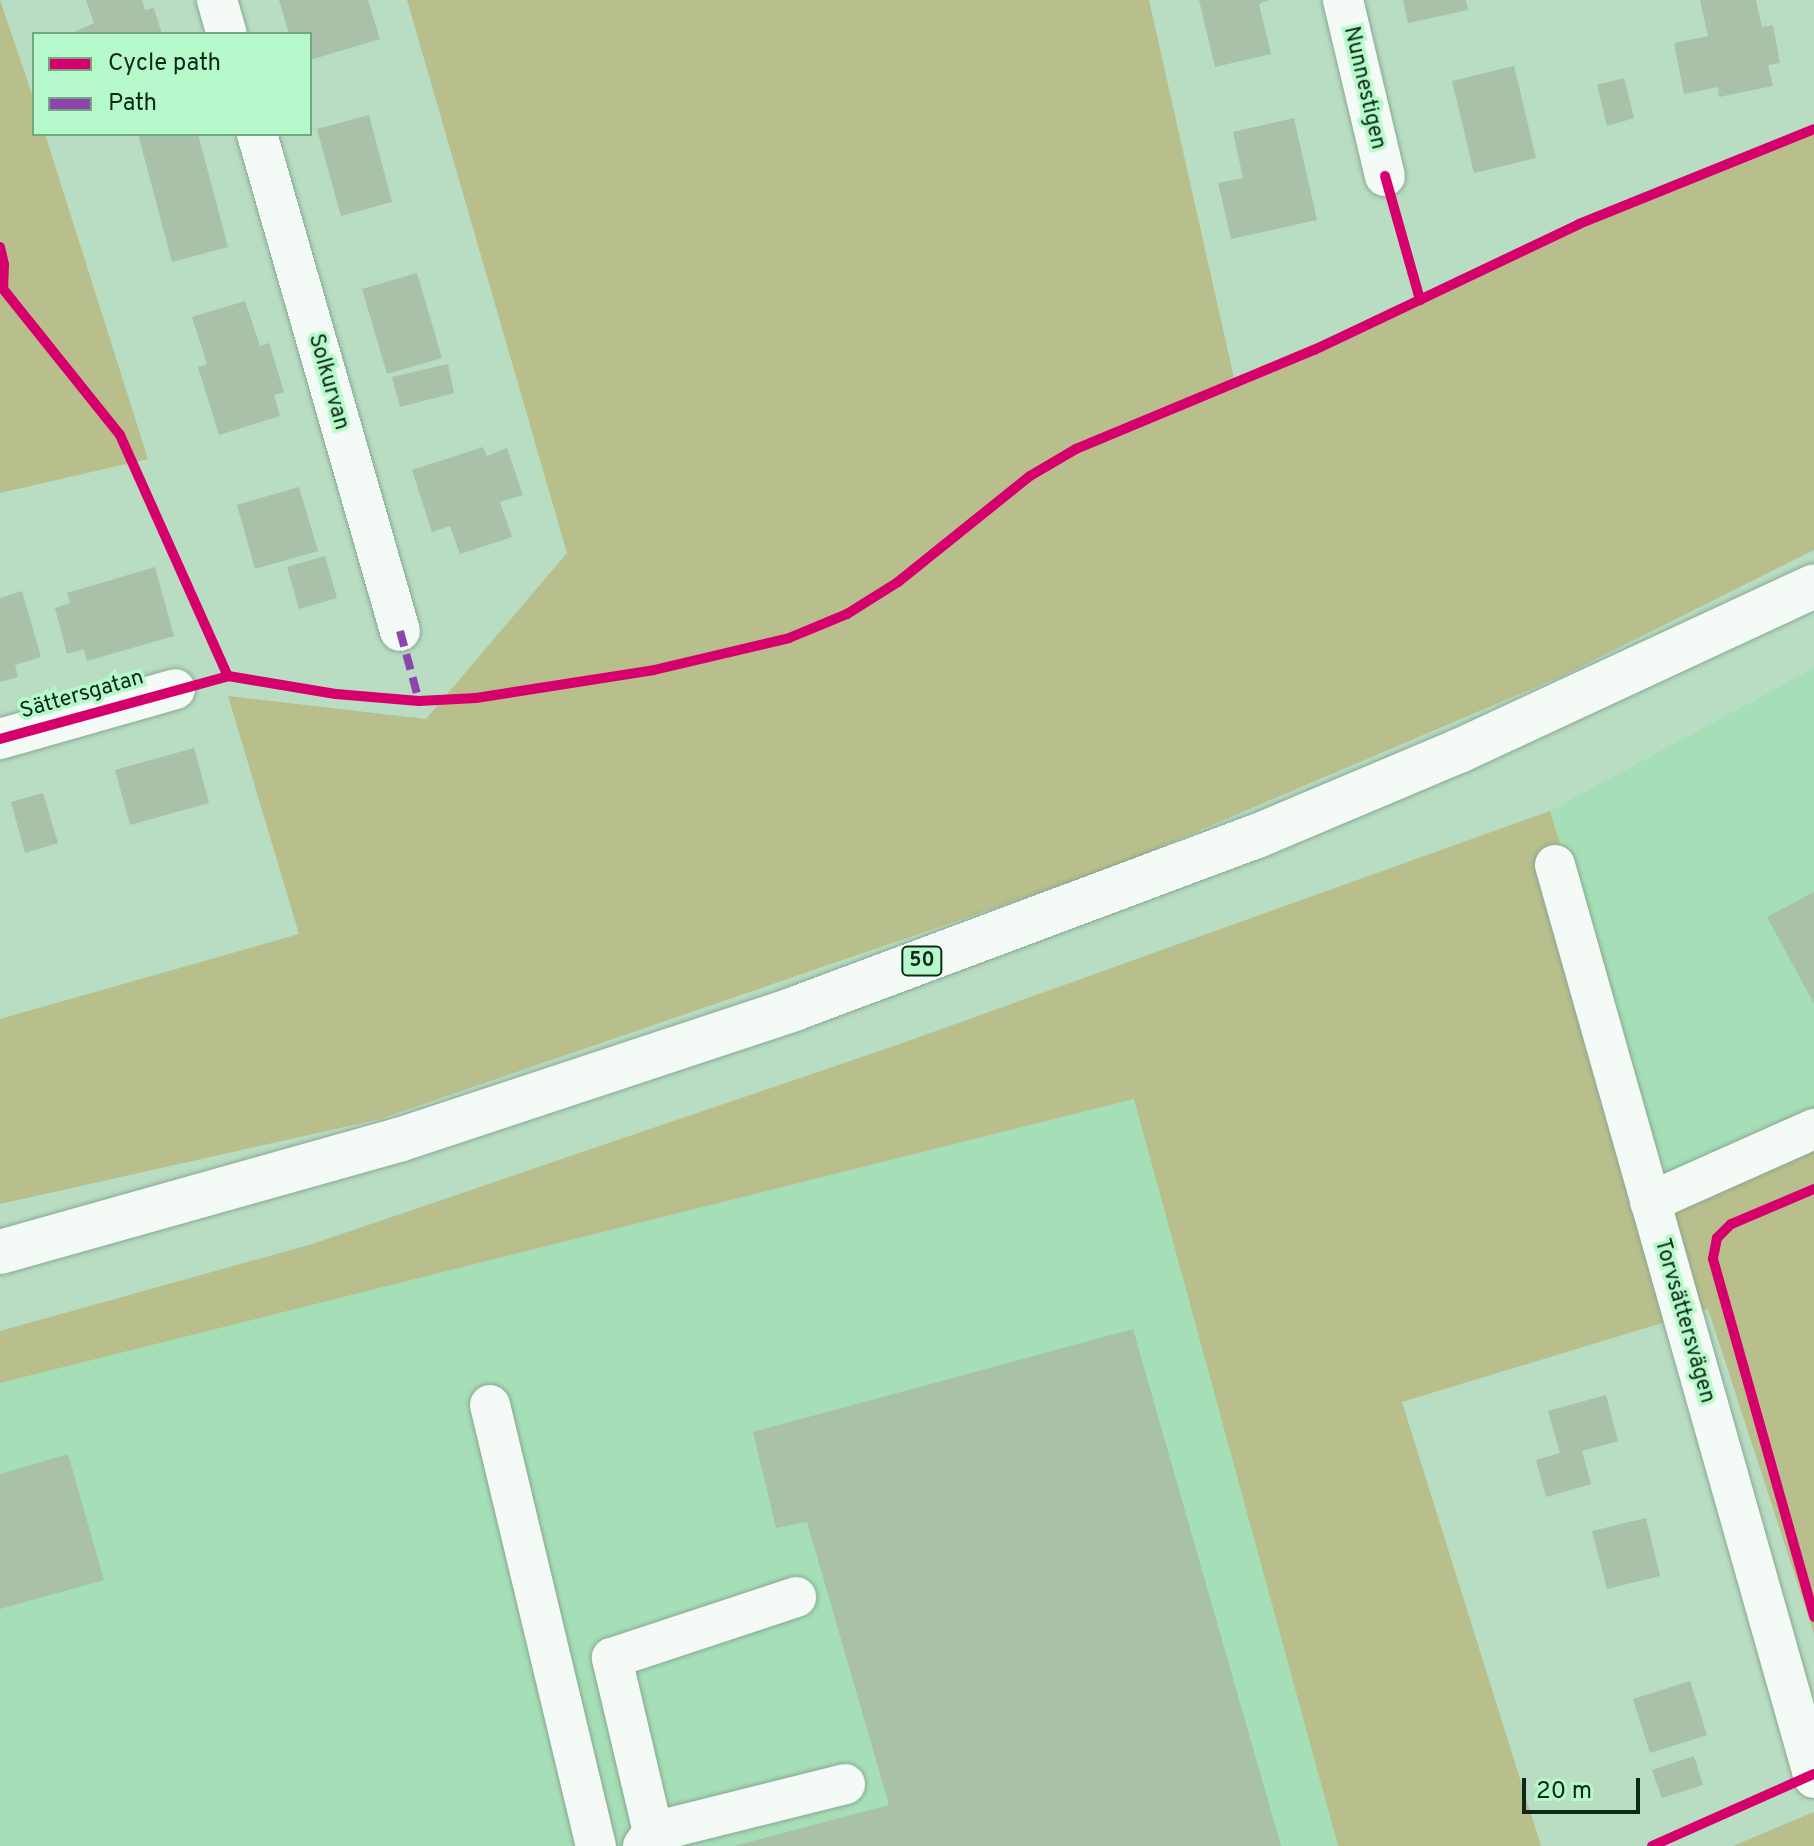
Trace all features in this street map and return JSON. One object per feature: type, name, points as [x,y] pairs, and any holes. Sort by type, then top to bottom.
[{"type":"highway","name":"50","points":[[0,1252],[399,1140],[794,1009],[1255,837],[1459,751],[1814,586]]},
{"type":"highway","name":"50","points":[[0,1280],[406,1165],[800,1038],[1261,865],[1497,765],[1814,620]]},
{"type":"street","points":[[217,0],[226,32]]},
{"type":"street","name":"Nunnestigen","points":[[1343,0],[1385,176]]},
{"type":"street","name":"Solkurvan","points":[[258,136],[400,631]]},
{"type":"street","name":"Sättersgatan","points":[[0,739],[175,689]]},
{"type":"street","name":"Torvsättersvägen","points":[[1555,865],[1814,1778]]},
{"type":"street","points":[[1650,1202],[1814,1129]]},
{"type":"street","points":[[490,1405],[596,1846]]},
{"type":"street","points":[[796,1597],[612,1658],[648,1839],[845,1784]]},
{"type":"shaded area","points":[[0,0],[32,94],[32,136],[46,136],[148,459],[0,493]]},
{"type":"shaded area","points":[[407,0],[1149,0],[1234,378],[1814,129],[1814,550],[1562,676],[1111,868],[380,1119],[0,1204],[0,1019],[299,934],[228,696],[426,719],[567,553]]},
{"type":"shaded area","points":[[1814,668],[1814,1141],[1672,1209],[1550,811]]},
{"type":"shaded area","points":[[1550,811],[1672,1208],[1814,1141],[1814,1634],[1708,1309],[1402,1402],[1541,1846],[1338,1846],[1134,1099],[0,1383],[0,1331],[312,1244],[894,1046]]},
{"type":"shaded area","points":[[1135,1099],[1338,1846],[0,1846],[0,1383]]},
{"type":"shaded area","points":[[1814,1812],[1814,1846],[1733,1846]]},
{"type":"building","points":[[86,0],[142,0],[145,10],[154,8],[161,32],[74,32],[94,23]]},
{"type":"building","points":[[279,0],[368,0],[380,39],[312,59],[312,32],[288,32]]},
{"type":"building","points":[[1199,0],[1269,0],[1259,4],[1271,54],[1215,67]]},
{"type":"building","points":[[1403,0],[1466,0],[1468,10],[1408,23]]},
{"type":"building","points":[[1700,0],[1756,0],[1762,27],[1773,25],[1780,63],[1768,65],[1773,86],[1719,97],[1718,87],[1684,94],[1674,43],[1708,36]]},
{"type":"building","points":[[1514,66],[1536,158],[1474,173],[1452,81]]},
{"type":"building","points":[[1624,78],[1634,118],[1607,126],[1597,85]]},
{"type":"building","points":[[369,115],[392,202],[341,216],[317,129]]},
{"type":"building","points":[[1294,118],[1317,220],[1231,239],[1218,183],[1243,178],[1233,132]]},
{"type":"building","points":[[139,136],[199,136],[228,247],[172,262]]},
{"type":"building","points":[[417,273],[442,358],[387,374],[362,289]]},
{"type":"building","points":[[245,301],[260,346],[269,343],[284,392],[274,395],[280,416],[219,435],[198,367],[207,364],[192,317]]},
{"type":"building","points":[[448,364],[454,393],[400,407],[392,377]]},
{"type":"building","points":[[483,447],[487,456],[507,448],[523,495],[500,502],[512,537],[460,554],[450,526],[432,532],[412,470]]},
{"type":"building","points":[[299,487],[318,551],[255,569],[237,505]]},
{"type":"building","points":[[325,556],[337,598],[299,609],[287,567]]},
{"type":"building","points":[[155,567],[174,636],[87,661],[84,649],[67,654],[55,608],[70,603],[67,593]]},
{"type":"building","points":[[22,591],[41,657],[15,665],[18,677],[0,682],[0,598]]},
{"type":"building","points":[[194,748],[209,803],[130,825],[115,770]]},
{"type":"building","points":[[43,793],[58,843],[25,853],[11,802]]},
{"type":"building","points":[[1814,892],[1814,1004],[1767,917]]},
{"type":"building","points":[[1133,1329],[1281,1846],[734,1846],[889,1805],[807,1522],[776,1528],[753,1432]]},
{"type":"building","points":[[1606,1395],[1618,1441],[1582,1451],[1591,1484],[1546,1497],[1536,1460],[1560,1453],[1548,1411]]},
{"type":"building","points":[[68,1454],[104,1580],[0,1609],[0,1474]]},
{"type":"building","points":[[1646,1518],[1660,1576],[1607,1589],[1592,1531]]},
{"type":"building","points":[[1690,1681],[1707,1735],[1650,1753],[1633,1699]]},
{"type":"building","points":[[1694,1756],[1703,1785],[1662,1798],[1652,1770]]},
{"type":"marked path","points":[[400,631],[419,701]]},
{"type":"cycle path","points":[[0,739],[228,676],[336,694],[419,701],[476,698],[654,670],[789,638],[847,614],[898,582],[1030,476],[1076,449],[1314,350],[1579,224],[1814,129]]},
{"type":"cycle path","points":[[1385,176],[1420,300]]},
{"type":"cycle path","points":[[0,247],[4,264],[3,289],[120,435],[228,676]]},
{"type":"cycle path","points":[[1814,1189],[1731,1224],[1717,1238],[1713,1259],[1814,1617]]},
{"type":"cycle path","points":[[1652,1846],[1814,1774]]}]
